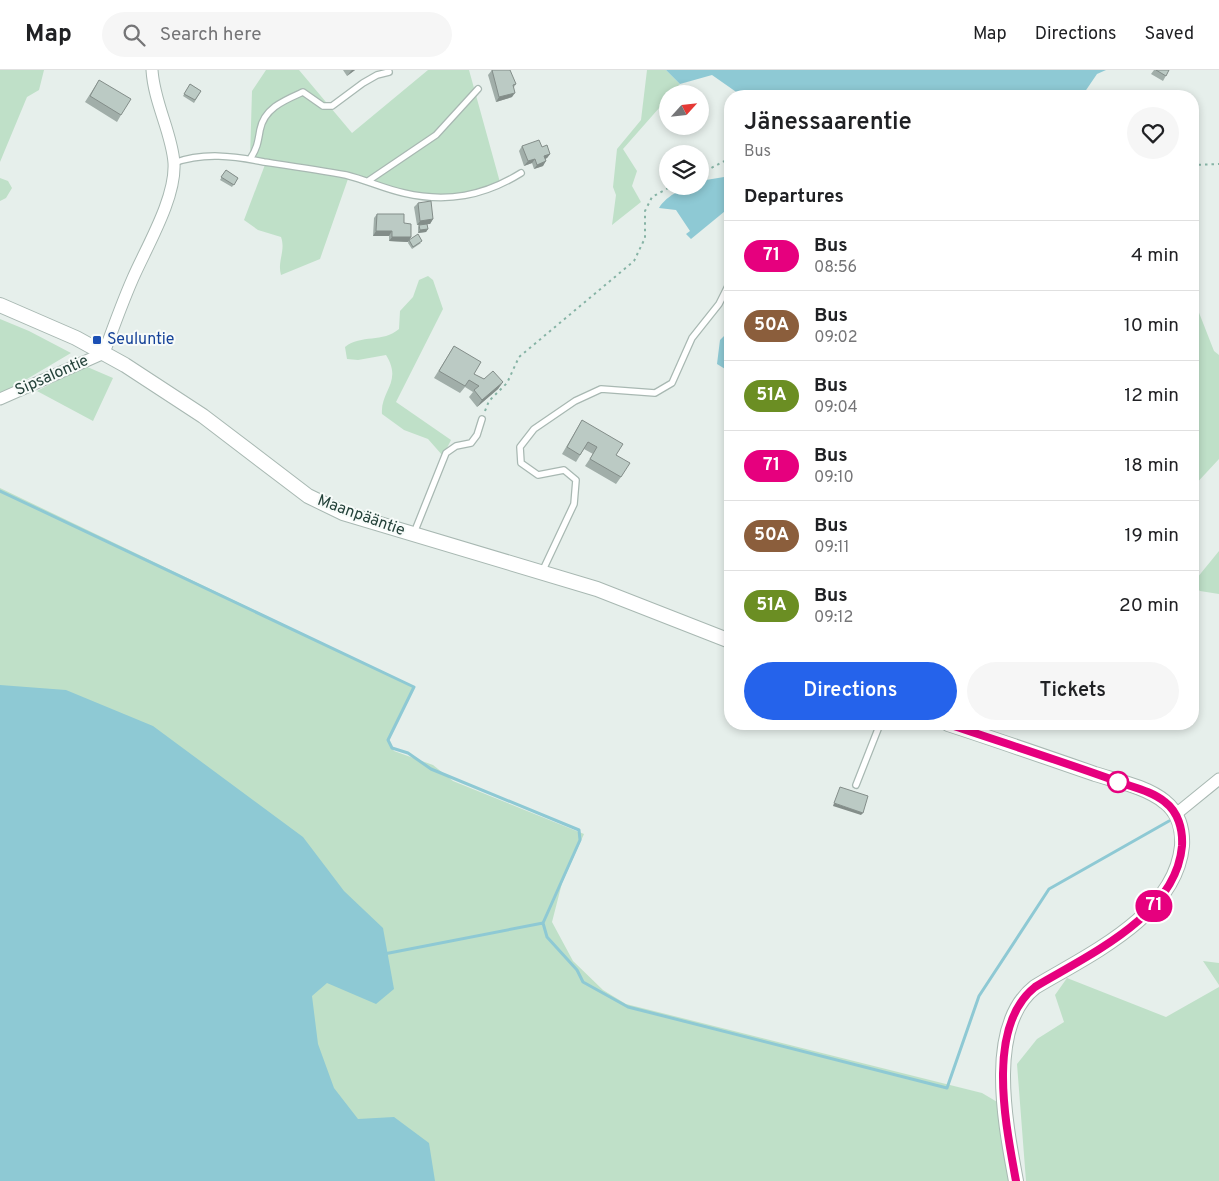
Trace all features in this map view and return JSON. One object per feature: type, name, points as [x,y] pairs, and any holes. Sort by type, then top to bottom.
[{"type":"street","points":[[104,353],[129,287],[163,210],[174,164],[156,99],[152,70]]},
{"type":"street","name":"Maanpääntie","points":[[0,305],[104,353],[203,416],[308,496],[343,513],[414,536],[597,589],[724,639]]},
{"type":"street","name":"Sipsalontie","points":[[0,399],[104,353]]},
{"type":"street","points":[[966,730],[1147,792],[1165,802],[1176,814],[1182,838],[1182,849],[1174,875],[1159,900],[1112,940],[1035,987],[1023,998],[1013,1013],[1005,1052],[1004,1106],[1016,1181]]},
{"type":"street","points":[[1176,814],[1219,779]]},
{"type":"lane","points":[[250,159],[257,150],[262,122],[273,107],[303,92],[323,106],[332,106],[363,83],[377,75],[390,72]]},
{"type":"lane","points":[[368,181],[436,135],[478,89]]},
{"type":"lane","points":[[174,164],[184,159],[209,156],[250,159],[346,175],[403,193],[430,198],[466,195],[490,190],[521,173]]},
{"type":"lane","points":[[542,573],[574,504],[576,480],[564,470],[538,474],[521,463],[520,447],[534,429],[575,401],[601,389],[655,393],[672,383],[692,338],[719,304],[724,294]]},
{"type":"lane","points":[[414,536],[446,453],[456,446],[471,443],[477,435],[482,419]]},
{"type":"lane","points":[[856,785],[878,730]]},
{"type":"path","points":[[709,169],[724,161]]},
{"type":"path","points":[[1199,165],[1219,164]]},
{"type":"path","points":[[482,419],[489,402],[507,383],[519,357],[634,261],[644,238],[645,211],[652,197],[659,193]]},
{"type":"green space","points":[[0,70],[44,70],[39,90],[27,97],[0,162]]},
{"type":"green space","points":[[266,70],[299,70],[352,133],[428,70],[469,70],[501,186],[489,190],[430,198],[349,176],[320,259],[281,275],[280,265],[283,247],[281,237],[258,230],[244,220],[266,162],[250,159],[252,91]]},
{"type":"green space","points":[[647,70],[666,70],[680,84],[659,85],[659,108],[623,149],[637,171],[632,186],[641,202],[612,225],[616,195],[613,187],[617,149],[641,120]]},
{"type":"green space","points":[[0,178],[8,181],[12,188],[6,198],[0,201]]},
{"type":"green space","points":[[428,276],[433,280],[443,309],[396,402],[451,440],[443,456],[428,439],[404,430],[382,414],[384,399],[392,379],[391,364],[386,355],[358,360],[347,359],[345,347],[358,341],[386,336],[399,329],[400,311],[413,297],[419,280]]},
{"type":"green space","points":[[1199,313],[1214,351],[1219,355],[1219,459],[1199,481]]},
{"type":"green space","points":[[0,319],[29,331],[71,353],[0,395]]},
{"type":"green space","points":[[85,366],[113,378],[93,421],[37,391]]},
{"type":"green space","points":[[0,488],[414,687],[388,740],[394,751],[433,765],[453,781],[584,834],[562,883],[552,922],[573,961],[603,990],[626,1004],[982,1093],[1004,1106],[1014,1181],[414,1181],[366,1150],[0,755]]},
{"type":"green space","points":[[1219,551],[1219,594],[1199,590],[1199,576]]},
{"type":"green space","points":[[1203,961],[1219,963],[1219,985]]},
{"type":"green space","points":[[1067,978],[1166,1017],[1219,987],[1219,1181],[1026,1181],[1017,1064],[1037,1039],[1064,1022],[1055,995]]},
{"type":"water","points":[[666,70],[1106,70],[1097,74],[1086,90],[733,90],[712,75],[680,84]]},
{"type":"water","points":[[724,177],[724,212],[691,239],[686,234],[690,231],[676,210],[659,208],[673,195],[709,195],[709,180]]},
{"type":"water","points":[[724,336],[724,368],[717,364],[720,340]]},
{"type":"water","points":[[0,685],[66,690],[153,726],[303,837],[344,891],[383,928],[394,989],[376,1004],[327,983],[312,996],[318,1044],[334,1088],[358,1119],[394,1117],[429,1143],[435,1181],[0,1181]]},
{"type":"building","points":[[492,70],[510,70],[516,84],[513,85],[515,93],[499,97]]},
{"type":"building","points":[[1156,70],[1169,70],[1166,76]]},
{"type":"building","points":[[99,80],[131,99],[121,115],[90,96]]},
{"type":"building","points":[[190,84],[201,91],[195,100],[184,94]]},
{"type":"building","points":[[539,140],[542,147],[547,145],[550,154],[544,156],[546,161],[537,165],[535,159],[528,161],[522,146]]},
{"type":"building","points":[[226,170],[238,178],[234,185],[221,177]]},
{"type":"building","points":[[431,201],[433,219],[420,221],[418,203]]},
{"type":"building","points":[[377,214],[404,214],[404,223],[411,224],[411,237],[392,237],[392,231],[376,231]]},
{"type":"building","points":[[427,224],[428,229],[420,230],[419,225]]},
{"type":"building","points":[[418,234],[422,241],[413,247],[409,240]]},
{"type":"building","points":[[454,346],[481,362],[474,374],[484,379],[493,371],[503,382],[482,400],[474,390],[479,386],[469,380],[465,386],[439,371]]},
{"type":"building","points":[[582,420],[623,444],[616,455],[630,463],[621,477],[590,459],[597,447],[588,442],[580,455],[567,447]]},
{"type":"building","points":[[840,787],[868,796],[863,813],[834,803]]},
{"type":"waterway","points":[[0,491],[414,687],[388,740],[392,748],[408,753],[431,769],[579,830],[580,840],[543,923],[547,937],[577,970],[583,982],[628,1007],[947,1088],[979,996],[1049,889],[1169,821]]},
{"type":"waterway","points":[[384,954],[543,923]]},
{"type":"bus line","name":"71","points":[[966,730],[1147,792],[1165,802],[1176,814],[1182,838],[1182,849],[1176,871],[1165,891],[1152,908],[1112,940],[1027,993],[1013,1013],[1005,1052],[1004,1106],[1016,1181]]},
{"type":"place","name":"Seuluntie","points":[[97,340]]}]
